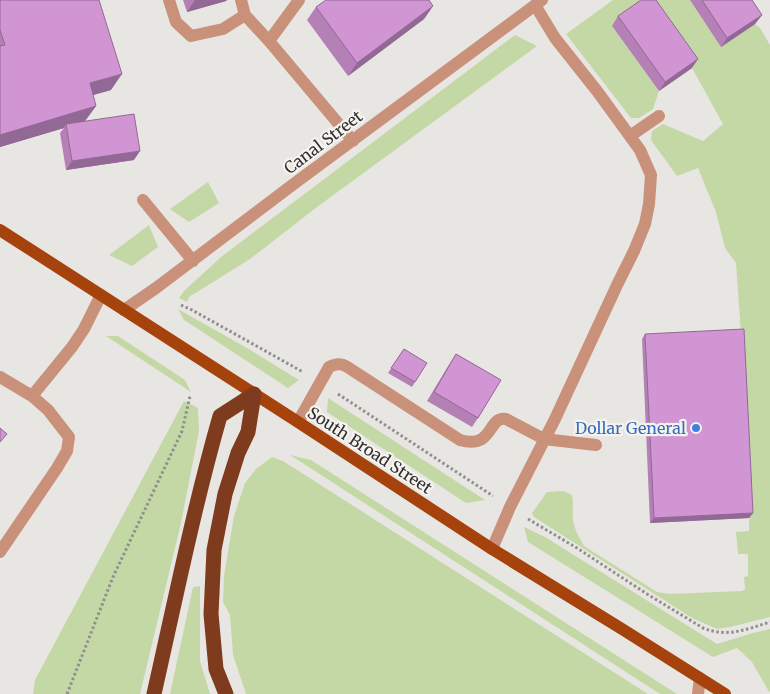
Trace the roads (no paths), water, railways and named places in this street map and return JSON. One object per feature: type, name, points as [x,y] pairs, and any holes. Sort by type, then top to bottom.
[{"type":"highway","points":[[154,694],[199,494],[220,416],[254,394]]},
{"type":"highway","points":[[226,694],[216,668],[211,614],[214,550],[225,494],[238,453],[248,432],[254,394]]},
{"type":"main road","name":"South Broad Street","points":[[0,230],[492,549],[725,694]]},
{"type":"street","points":[[169,0],[176,22],[191,36],[223,29],[245,15]]},
{"type":"street","points":[[241,0],[245,15],[353,141]]},
{"type":"street","points":[[269,41],[299,0]]},
{"type":"street","points":[[492,549],[510,507],[634,251],[645,224],[649,204],[651,175],[640,150],[555,38],[538,3]]},
{"type":"street","name":"Canal Street","points":[[124,310],[193,261],[538,3]]},
{"type":"street","points":[[630,136],[659,116]]},
{"type":"street","points":[[143,200],[193,261]]},
{"type":"street","points":[[32,396],[72,347],[84,329],[101,296]]},
{"type":"street","points":[[298,422],[329,367],[334,364],[340,364],[460,440],[469,442],[481,441],[489,433],[496,421],[501,418],[544,439],[596,445]]},
{"type":"street","points":[[0,377],[32,396],[48,410],[68,437],[67,451],[58,468],[0,552]]},
{"type":"street","points":[[698,694],[700,678]]},
{"type":"place","name":"Dollar General","points":[[696,428]]}]
